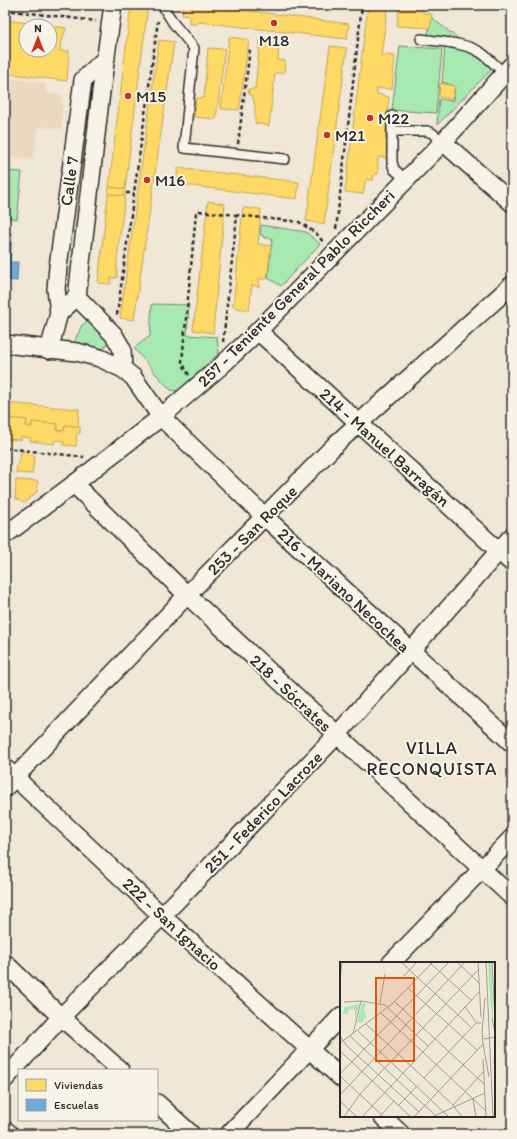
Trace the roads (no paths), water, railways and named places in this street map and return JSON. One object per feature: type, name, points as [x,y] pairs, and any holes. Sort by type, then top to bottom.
[{"type":"street","name":"Calle 7","points":[[77,297],[101,92],[113,5]]},
{"type":"street","name":"Calle 7","points":[[49,350],[60,313],[56,289],[58,267],[84,80],[106,58]]},
{"type":"street","name":"257 - Teniente General Pablo Riccheri","points":[[5,535],[161,417],[221,366],[258,331],[443,142],[508,70]]},
{"type":"street","points":[[443,142],[512,203]]},
{"type":"street","name":"253 - San Roque","points":[[8,778],[338,442],[512,285]]},
{"type":"street","points":[[60,313],[77,297],[114,335],[122,349],[124,369]]},
{"type":"street","name":"214 - Manuel Barragán","points":[[258,331],[512,563]]},
{"type":"street","points":[[5,344],[77,352],[100,358],[124,369]]},
{"type":"street","name":"216 - Mariano Necochea","points":[[124,369],[133,377],[161,417],[265,517],[512,743]]},
{"type":"street","name":"218 - Sócrates","points":[[74,484],[187,595],[512,897]]},
{"type":"street","name":"251 - Federico Lacroze","points":[[5,1079],[61,1017],[162,916],[337,735],[512,536]]},
{"type":"street","name":"222 - San Ignacio","points":[[8,778],[340,1077]]},
{"type":"street","points":[[392,962],[512,838]]},
{"type":"street","points":[[5,963],[61,1017],[119,1069]]},
{"type":"street","points":[[229,1134],[340,1017]]},
{"type":"street","points":[[158,1104],[191,1134]]},
{"type":"street","points":[[383,1117],[401,1134]]},
{"type":"street","points":[[5,1130],[10,1134]]},
{"type":"lane","points":[[161,9],[194,48],[184,148],[285,159]]},
{"type":"lane","points":[[421,39],[467,46],[480,52],[508,70]]},
{"type":"lane","points":[[392,116],[392,162],[394,169],[406,180]]},
{"type":"lane","points":[[393,131],[427,131],[443,142]]},
{"type":"place","name":"M18","points":[[274,23]]},
{"type":"place","name":"M15","points":[[128,96]]},
{"type":"place","name":"M22","points":[[370,118]]},
{"type":"place","name":"M21","points":[[327,135]]},
{"type":"place","name":"M16","points":[[147,180]]},
{"type":"district","name":"VILLA RECONQUISTA","points":[[432,758]]}]
